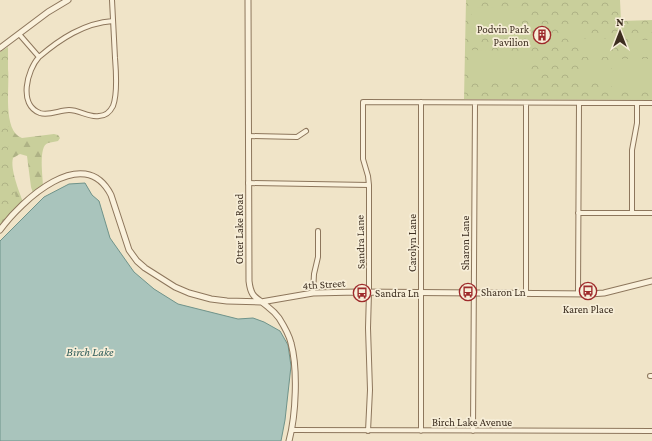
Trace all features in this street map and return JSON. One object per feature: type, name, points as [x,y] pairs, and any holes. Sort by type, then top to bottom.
[{"type":"street","points":[[0,48],[52,9],[68,0]]},
{"type":"street","points":[[112,0],[113,21],[115,88],[113,105],[109,111],[105,115],[94,116],[71,110],[62,110],[45,114],[35,110],[28,98],[26,84],[30,71],[39,57],[63,39],[79,30],[95,24],[113,21]]},
{"type":"street","name":"Otter Lake Road","points":[[248,0],[249,281],[251,292],[255,298],[268,306],[277,317],[286,329],[291,343],[295,375],[292,430],[289,441]]},
{"type":"street","points":[[19,34],[39,57]]},
{"type":"street","name":"Sandra Lane","points":[[368,431],[370,390],[368,328],[369,185],[368,176],[362,159],[363,102],[421,102]]},
{"type":"street","points":[[421,102],[652,103]]},
{"type":"street","name":"Carolyn Lane","points":[[421,102],[421,431]]},
{"type":"street","name":"Sharon Lane","points":[[473,431],[474,102]]},
{"type":"street","points":[[526,103],[526,294]]},
{"type":"street","points":[[578,294],[579,103]]},
{"type":"street","points":[[632,213],[632,150],[637,123],[637,103]]},
{"type":"street","points":[[248,136],[298,137],[306,131]]},
{"type":"street","name":"4th Street","points":[[0,230],[26,201],[40,190],[56,181],[71,175],[82,173],[96,178],[108,188],[129,250],[142,266],[165,281],[189,293],[211,299],[261,302],[313,293],[369,292],[421,294],[604,293],[652,281]]},
{"type":"street","points":[[248,183],[369,185]]},
{"type":"street","points":[[578,212],[652,213]]},
{"type":"street","points":[[313,293],[314,274],[318,257],[318,231]]},
{"type":"street","name":"Birch Lake Avenue","points":[[292,430],[652,431]]},
{"type":"green space","points":[[466,0],[620,0],[621,21],[652,20],[652,100],[464,99]]},
{"type":"green space","points":[[472,7],[522,8],[522,38],[471,37]]},
{"type":"green space","points":[[562,25],[582,25],[582,33],[562,33]]},
{"type":"green space","points":[[580,39],[611,39],[611,57],[580,57]]},
{"type":"green space","points":[[630,40],[652,40],[652,57],[630,57]]},
{"type":"green space","points":[[8,47],[8,161],[18,207],[0,227],[0,52]]},
{"type":"green space","points":[[469,50],[530,51],[530,81],[469,81]]},
{"type":"green space","points":[[0,59],[8,66],[9,118],[16,134],[22,138],[54,134],[58,135],[60,138],[58,141],[45,145],[42,156],[43,186],[33,193],[27,156],[20,154],[13,158],[12,163],[14,174],[23,202],[4,222],[0,218]]},
{"type":"green space","points":[[612,59],[652,59],[652,89],[612,89]]},
{"type":"green space","points":[[580,61],[610,61],[610,79],[580,79]]},
{"type":"water","name":"Birch Lake","points":[[85,183],[92,195],[99,201],[110,238],[134,272],[154,289],[178,304],[238,319],[253,318],[280,331],[288,345],[291,366],[281,441],[0,441],[0,241],[44,197],[69,184]]},
{"type":"place","name":"Podvin Park Pavilion","points":[[542,35]]},
{"type":"place","name":"Karen Place","points":[[588,291]]},
{"type":"place","name":"Sharon Ln","points":[[468,292]]},
{"type":"place","name":"Sandra Ln","points":[[362,293]]}]
